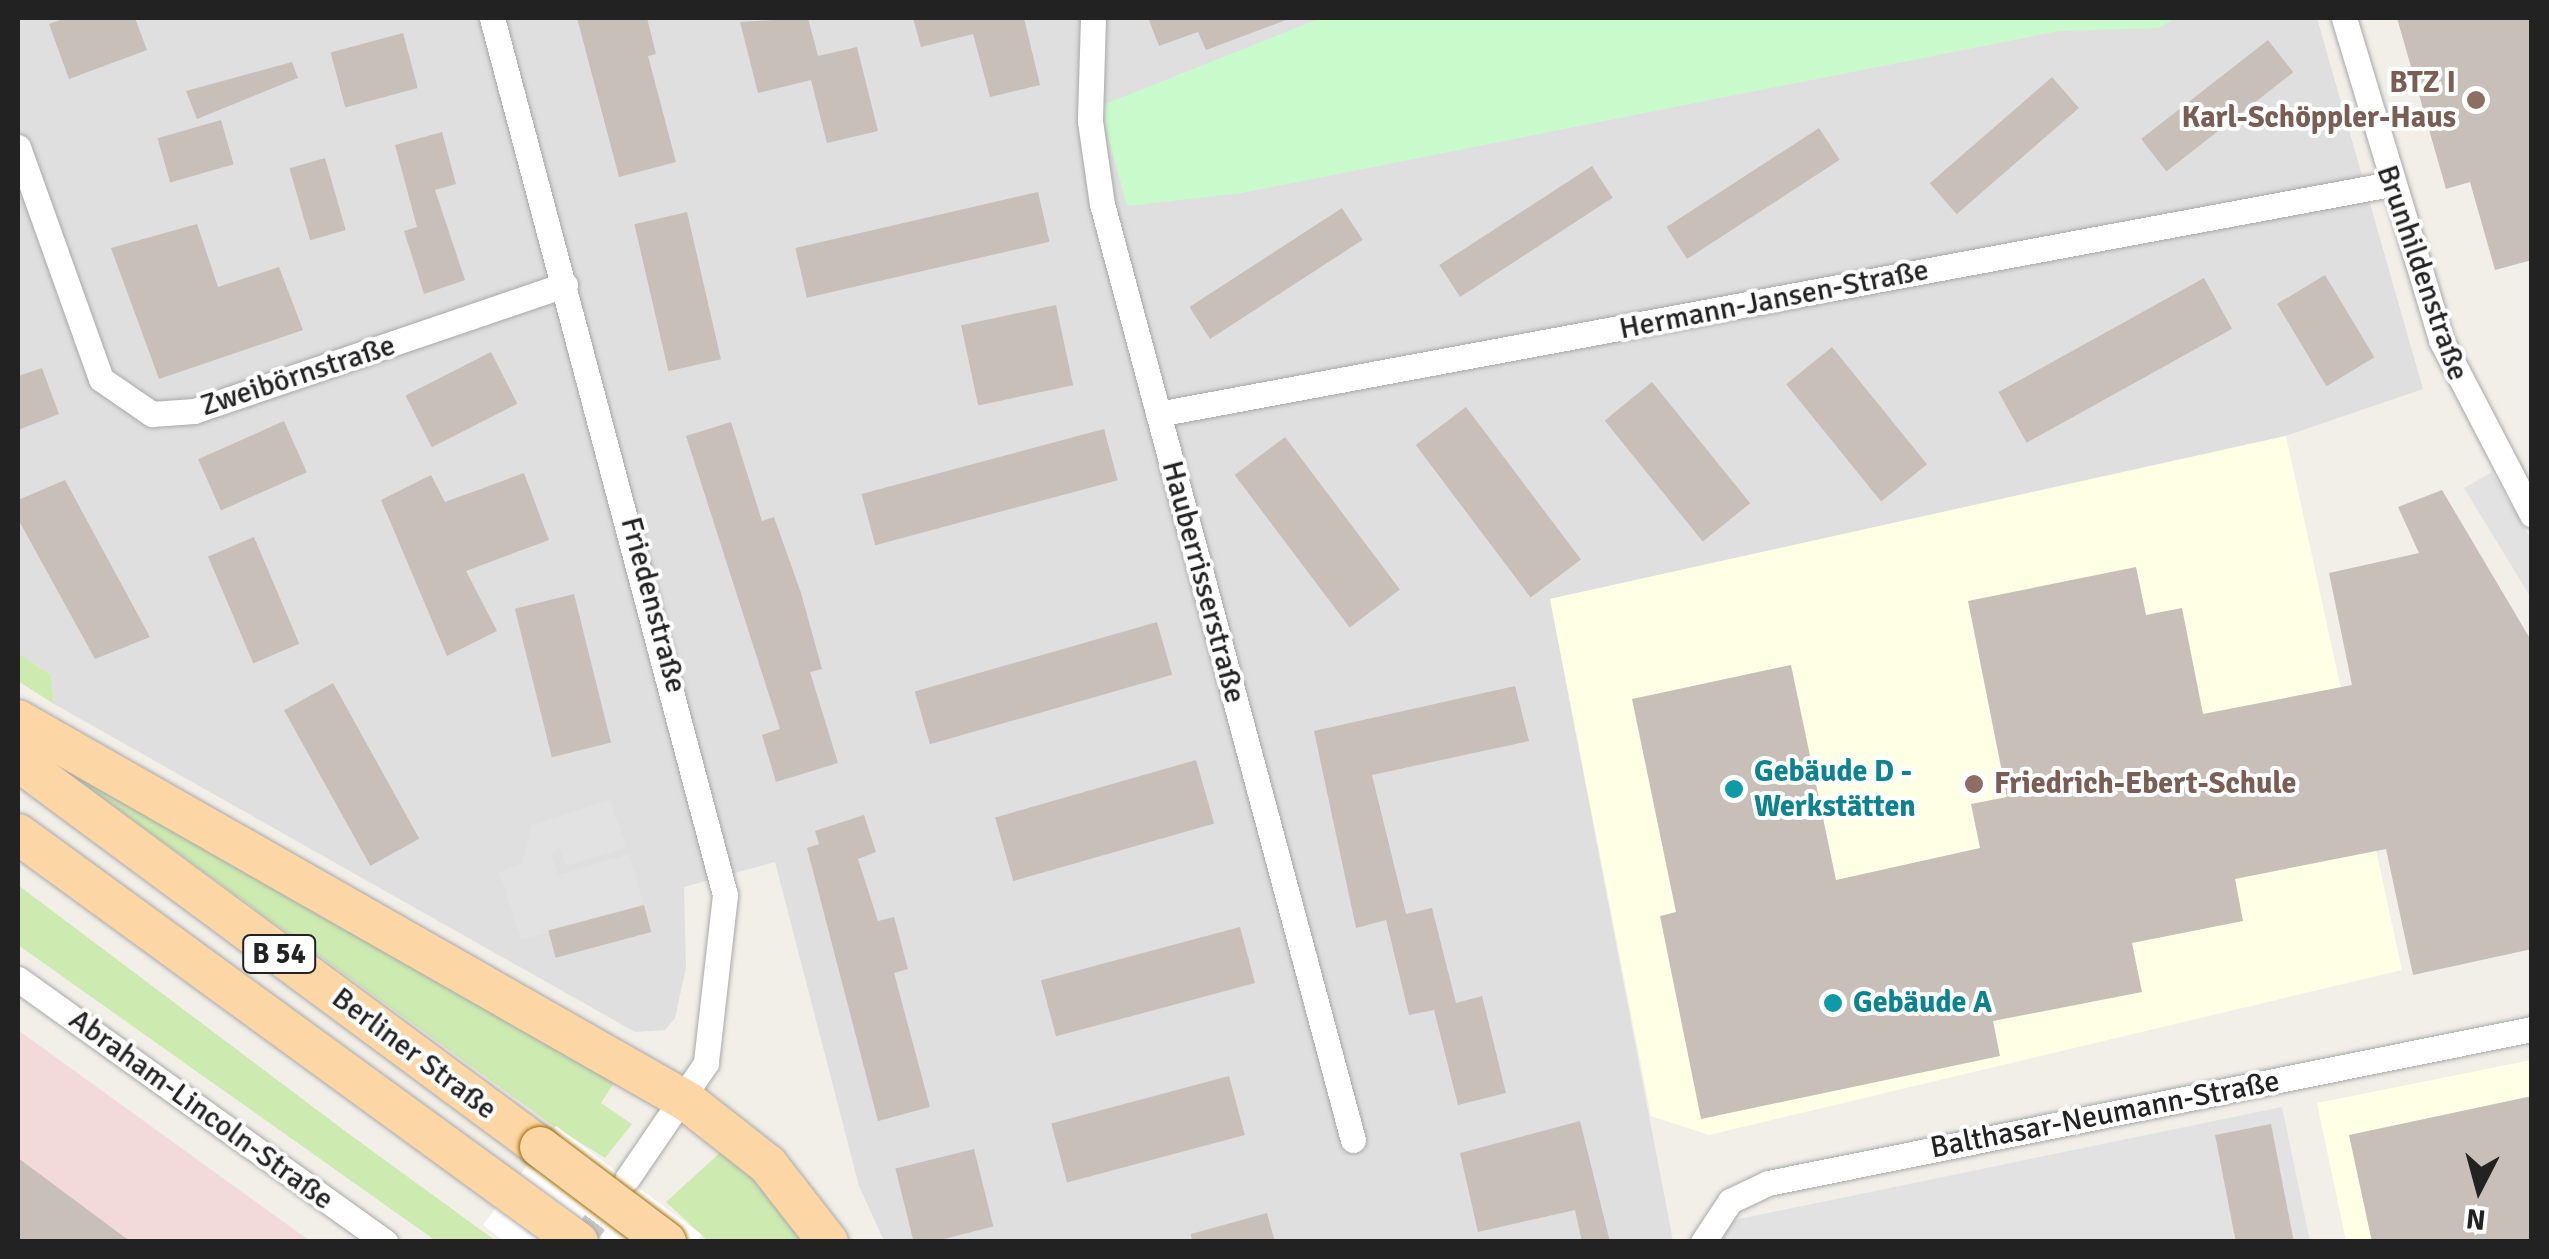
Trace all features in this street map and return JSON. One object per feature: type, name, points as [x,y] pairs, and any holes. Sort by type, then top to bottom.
[{"type":"main road","points":[[18,720],[688,1102],[768,1166],[828,1242]]},
{"type":"main road","name":"Berliner Straße","points":[[18,761],[666,1242]]},
{"type":"main road","name":"Berliner Straße","points":[[18,834],[578,1242]]},
{"type":"street","name":"Friedenstraße","points":[[492,18],[725,895],[715,1024],[688,1102],[627,1180]]},
{"type":"street","name":"Hauberrisserstraße","points":[[1093,18],[1095,165],[1353,1140]]},
{"type":"street","name":"Brunhildenstraße","points":[[2344,18],[2390,184],[2456,376],[2532,516]]},
{"type":"street","name":"Zweibörnstraße","points":[[18,147],[101,379],[152,414],[194,411],[565,285]]},
{"type":"street","name":"Hermann-Jansen-Straße","points":[[1158,414],[2390,184]]},
{"type":"street","name":"Abraham-Lincoln-Straße","points":[[18,979],[386,1242]]},
{"type":"street","name":"Balthasar-Neumann-Straße","points":[[1703,1242],[1730,1201],[1768,1183],[2532,1029]]},
{"type":"shaded area","points":[[18,18],[2317,18],[2423,389],[2285,436],[1550,599],[1673,1241],[884,1241],[859,1186],[775,862],[684,887],[686,968],[675,1018],[665,1030],[635,1032],[54,704],[51,675],[18,653]]},
{"type":"shaded area","name":"Friedrich-Ebert-Schule","points":[[2286,436],[2402,970],[1709,1135],[1651,1116],[1550,599]]},
{"type":"shaded area","points":[[2492,472],[2531,539],[2531,598],[2464,488]]},
{"type":"shaded area","points":[[610,800],[627,847],[566,866],[559,846],[551,855],[558,875],[629,854],[644,905],[521,940],[499,872],[522,863],[531,826]]},
{"type":"shaded area","points":[[18,1030],[310,1241],[18,1241]]},
{"type":"shaded area","points":[[2531,1060],[2531,1241],[2346,1241],[2317,1103]]},
{"type":"shaded area","points":[[2282,1107],[2310,1241],[1724,1242],[1720,1223]]},
{"type":"green space","points":[[1321,18],[2176,18],[2158,28],[2059,31],[1242,193],[1127,206],[1100,106]]},
{"type":"green space","points":[[18,653],[51,675],[54,704],[18,681]]},
{"type":"green space","points":[[49,759],[617,1078],[601,1103],[632,1124],[605,1158],[552,1125]]},
{"type":"green space","points":[[18,885],[496,1241],[436,1241],[18,945]]},
{"type":"green space","points":[[724,1149],[759,1182],[809,1241],[708,1241],[666,1202]]},
{"type":"pier","points":[[556,1126],[702,1235],[696,1242],[505,1242],[483,1225]]},
{"type":"building","points":[[66,18],[135,18],[147,50],[69,79],[49,24]]},
{"type":"building","points":[[577,18],[647,18],[656,54],[648,56],[676,162],[619,177]]},
{"type":"building","points":[[808,18],[818,56],[857,47],[878,131],[827,143],[811,80],[758,93],[740,22]]},
{"type":"building","points":[[913,18],[1024,18],[1040,85],[990,97],[973,34],[921,47]]},
{"type":"building","points":[[1148,18],[1286,20],[1206,50],[1198,32],[1159,46]]},
{"type":"building","name":"BTZ I Karl-Schöppler-Haus","points":[[2397,18],[2532,18],[2532,260],[2495,270],[2470,182],[2446,189]]},
{"type":"building","points":[[403,33],[418,88],[345,107],[331,52]]},
{"type":"building","points":[[2268,40],[2293,72],[2166,171],[2141,139]]},
{"type":"building","points":[[292,62],[298,78],[197,119],[186,91]]},
{"type":"building","points":[[2052,77],[2079,108],[1957,214],[1930,183]]},
{"type":"building","points":[[221,120],[234,164],[170,182],[158,138]]},
{"type":"building","points":[[1819,128],[1840,160],[1687,259],[1666,227]]},
{"type":"building","points":[[442,132],[456,184],[435,190],[465,280],[424,294],[404,231],[417,227],[395,145]]},
{"type":"building","points":[[325,158],[346,230],[310,240],[289,168]]},
{"type":"building","points":[[1592,166],[1613,198],[1460,297],[1439,265]]},
{"type":"building","points":[[1038,192],[1049,242],[807,298],[795,248]]},
{"type":"building","points":[[1342,208],[1363,240],[1210,339],[1189,307]]},
{"type":"building","points":[[687,212],[721,359],[668,371],[634,224]]},
{"type":"building","points":[[197,224],[218,287],[279,267],[303,330],[159,379],[111,248]]},
{"type":"building","points":[[2325,275],[2374,357],[2326,386],[2277,304]]},
{"type":"building","points":[[2204,278],[2232,329],[2027,443],[1998,392]]},
{"type":"building","points":[[1056,305],[1073,385],[978,405],[961,325]]},
{"type":"building","points":[[1832,347],[1927,464],[1881,501],[1786,384]]},
{"type":"building","points":[[491,352],[517,404],[432,447],[405,396]]},
{"type":"building","points":[[42,368],[59,414],[18,430],[18,376]]},
{"type":"building","points":[[1652,382],[1750,503],[1703,542],[1605,420]]},
{"type":"building","points":[[1466,407],[1581,560],[1531,597],[1416,445]]},
{"type":"building","points":[[284,421],[307,472],[221,510],[198,459]]},
{"type":"building","points":[[731,422],[762,521],[774,517],[801,593],[822,669],[810,672],[838,763],[776,782],[762,735],[780,729],[686,436]]},
{"type":"building","points":[[1104,429],[1118,480],[875,545],[862,494]]},
{"type":"building","points":[[1285,437],[1400,590],[1350,627],[1235,475]]},
{"type":"building","points":[[524,473],[549,540],[466,571],[497,631],[447,656],[381,500],[431,475],[445,502]]},
{"type":"building","points":[[65,480],[150,637],[95,659],[18,519],[18,500]]},
{"type":"building","points":[[2442,490],[2532,642],[2532,949],[2413,975],[2386,849],[2235,879],[2243,921],[2132,943],[2142,992],[1993,1021],[2000,1056],[1701,1119],[1660,916],[1676,912],[1632,699],[1791,665],[1836,880],[1980,848],[1971,804],[2007,797],[1968,601],[2136,567],[2146,615],[2182,608],[2203,714],[2352,685],[2329,573],[2419,553],[2398,507]]},
{"type":"building","points":[[254,537],[299,644],[253,663],[208,557]]},
{"type":"building","points":[[574,594],[611,742],[552,757],[515,609]]},
{"type":"building","points":[[1157,622],[1172,675],[930,744],[915,691]]},
{"type":"building","points":[[333,683],[419,839],[370,866],[284,710]]},
{"type":"building","points":[[1515,686],[1529,741],[1372,775],[1406,914],[1432,908],[1456,1003],[1482,996],[1506,1093],[1458,1105],[1434,1010],[1409,1015],[1386,920],[1356,928],[1314,731]]},
{"type":"building","points":[[1196,760],[1214,823],[1013,881],[995,818]]},
{"type":"building","points":[[864,815],[876,852],[858,859],[878,921],[894,917],[908,969],[894,973],[930,1107],[878,1121],[807,848],[819,844],[815,831]]},
{"type":"building","points":[[644,905],[651,932],[556,958],[548,931]]},
{"type":"building","points":[[1240,927],[1255,983],[1056,1036],[1041,980]]},
{"type":"building","points":[[1229,1076],[1245,1135],[1067,1183],[1051,1124]]},
{"type":"building","points":[[2532,1096],[2532,1242],[2372,1242],[2349,1135]]},
{"type":"building","points":[[1580,1121],[1610,1242],[1582,1242],[1575,1210],[1478,1232],[1460,1153]]},
{"type":"building","points":[[2271,1124],[2294,1242],[2236,1242],[2215,1135]]},
{"type":"building","points":[[974,1149],[993,1227],[932,1242],[914,1242],[895,1169]]},
{"type":"building","points":[[18,1158],[131,1242],[18,1242]]},
{"type":"building","points":[[1267,1213],[1275,1242],[1192,1242],[1191,1234]]},
{"type":"tunnel","points":[[580,1242],[618,1191]]},
{"type":"place","name":"BTZ I Karl-Schöppler-Haus","points":[[2476,100]]},
{"type":"place","name":"Friedrich-Ebert-Schule","points":[[1974,784]]},
{"type":"place","name":"Gebäude D - Werkstätten","points":[[1734,789]]},
{"type":"place","name":"Gebäude A","points":[[1833,1003]]}]
